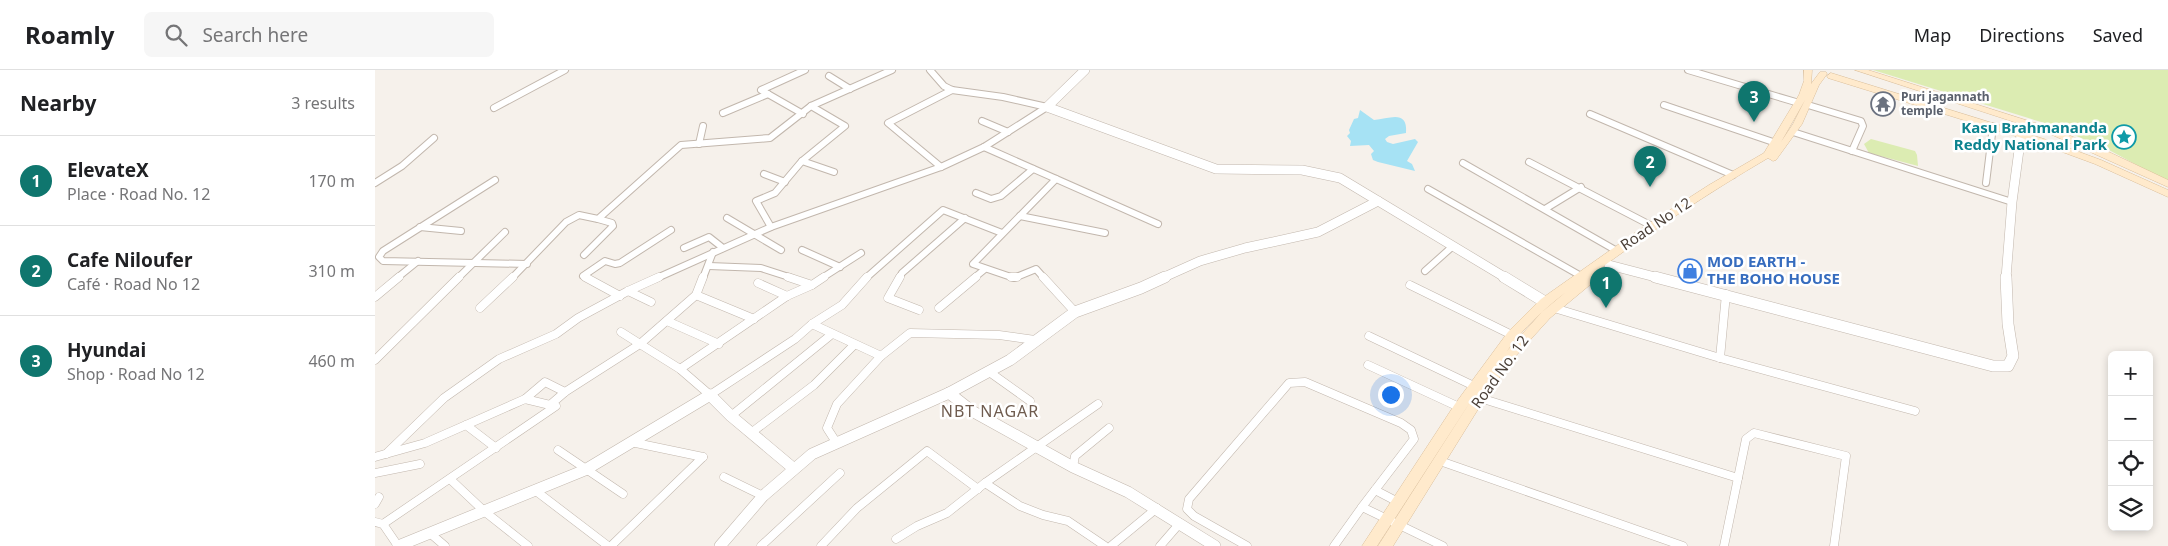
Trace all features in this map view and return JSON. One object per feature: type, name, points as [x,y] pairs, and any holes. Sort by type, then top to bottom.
[{"type":"main road","name":"Road No 12","points":[[1369,546],[1392,523],[1398,502],[1459,407],[1477,392],[1512,335],[1581,276],[1652,226],[1767,155],[1803,104],[1808,70]]},
{"type":"main road","points":[[1822,73],[1844,75],[1851,70]]},
{"type":"main road","points":[[1859,70],[2051,131],[2108,154],[2168,184]]},
{"type":"main road","name":"Road No. 12","points":[[1385,546],[1392,523],[1440,461],[1477,392],[1549,305],[1653,233],[1772,159],[1793,132],[1803,104],[1822,73]]},
{"type":"main road","points":[[1822,73],[2021,135],[2098,162],[2168,194]]},
{"type":"street","points":[[494,108],[565,70]]},
{"type":"street","points":[[803,114],[761,90],[805,70]]},
{"type":"street","points":[[598,219],[681,146],[770,138],[811,106],[892,70]]},
{"type":"street","points":[[930,70],[944,86],[952,90],[1003,97],[1047,107],[1216,169],[1302,170],[1340,178],[1549,305],[1720,358],[1915,411]]},
{"type":"street","points":[[386,454],[444,398],[499,359],[556,334],[578,318],[628,291],[753,234],[941,167],[984,147],[1047,107],[1085,70]]},
{"type":"street","points":[[1688,70],[1861,121],[1863,126],[1852,151]]},
{"type":"street","points":[[1715,78],[1720,70]]},
{"type":"street","points":[[829,76],[850,89]]},
{"type":"street","points":[[941,167],[889,123],[952,90]]},
{"type":"street","points":[[723,113],[767,94]]},
{"type":"street","points":[[1664,105],[1776,143]]},
{"type":"street","points":[[771,227],[756,201],[774,194],[802,161],[845,126],[811,106]]},
{"type":"street","points":[[1590,114],[1733,175]]},
{"type":"street","points":[[982,121],[1008,132]]},
{"type":"street","points":[[699,144],[703,126]]},
{"type":"street","points":[[1985,183],[1993,126]]},
{"type":"street","points":[[1793,132],[2012,202]]},
{"type":"street","points":[[1609,265],[1726,294],[1993,366],[2008,366],[2013,356],[2007,324],[2005,286],[2012,202],[2021,135]]},
{"type":"street","points":[[375,183],[403,166],[434,138]]},
{"type":"street","points":[[984,147],[1158,224]]},
{"type":"street","points":[[802,161],[834,172]]},
{"type":"street","points":[[1529,162],[1581,187],[1652,226]]},
{"type":"street","points":[[1463,163],[1617,251]]},
{"type":"street","points":[[976,193],[991,199],[1001,196],[1033,169]]},
{"type":"street","points":[[764,174],[785,182]]},
{"type":"street","points":[[1056,179],[973,264],[1014,278],[1037,268],[1075,312]]},
{"type":"street","points":[[495,180],[383,251],[379,257],[383,261],[527,264]]},
{"type":"street","points":[[1545,209],[1581,187]]},
{"type":"street","points":[[1428,189],[1581,276]]},
{"type":"street","points":[[720,546],[763,496],[793,468],[812,454],[949,393],[1010,360],[1075,312],[1141,288],[1200,261],[1245,248],[1318,232],[1378,201]]},
{"type":"street","points":[[525,399],[556,406],[450,480],[379,523],[398,546],[585,470],[710,395],[795,339],[812,324],[842,305],[874,269],[943,210],[1003,233]]},
{"type":"street","points":[[480,308],[572,218],[579,215],[612,222],[613,226],[584,255]]},
{"type":"street","points":[[1019,216],[1105,233]]},
{"type":"street","points":[[727,218],[781,250]]},
{"type":"street","points":[[919,310],[888,298],[902,273],[965,218]]},
{"type":"street","points":[[420,227],[461,231]]},
{"type":"street","points":[[620,296],[583,276],[605,261],[615,264],[620,263],[671,230]]},
{"type":"street","points":[[375,360],[505,232]]},
{"type":"street","points":[[684,248],[709,237],[723,248]]},
{"type":"street","points":[[1425,272],[1453,246]]},
{"type":"street","points":[[802,250],[840,267]]},
{"type":"street","points":[[550,405],[565,392],[640,344],[697,295],[713,252]]},
{"type":"street","points":[[680,369],[787,296],[812,285],[861,253]]},
{"type":"street","points":[[375,297],[418,262]]},
{"type":"street","points":[[709,266],[761,268],[812,285]]},
{"type":"street","points":[[939,308],[985,269]]},
{"type":"street","points":[[758,284],[787,296]]},
{"type":"street","points":[[1410,285],[1512,335]]},
{"type":"street","points":[[628,291],[651,302]]},
{"type":"street","points":[[1720,358],[1726,294]]},
{"type":"street","points":[[697,295],[754,319]]},
{"type":"street","points":[[667,321],[719,344]]},
{"type":"street","points":[[812,324],[881,356]]},
{"type":"street","points":[[621,332],[680,369],[731,416],[793,468]]},
{"type":"street","points":[[836,442],[827,428],[837,404],[881,356],[910,333],[999,335],[1035,340]]},
{"type":"street","points":[[731,416],[832,334]]},
{"type":"street","points":[[1369,336],[1477,392],[1737,478]]},
{"type":"street","points":[[751,433],[814,385],[854,345]]},
{"type":"street","points":[[1369,365],[1459,407]]},
{"type":"street","points":[[989,371],[1029,401]]},
{"type":"street","points":[[1247,546],[1194,516],[1187,508],[1189,499],[1289,383],[1297,381],[1305,382],[1401,423],[1411,430],[1414,439],[1334,546]]},
{"type":"street","points":[[375,457],[425,443],[525,399],[545,382],[565,392]]},
{"type":"street","points":[[949,393],[972,411],[1073,467],[1091,474],[1157,508],[1215,546]]},
{"type":"street","points":[[896,539],[917,526],[947,514],[1035,447],[1098,404]]},
{"type":"street","points":[[466,425],[496,448]]},
{"type":"street","points":[[1073,467],[1075,456],[1109,428]]},
{"type":"street","points":[[1724,546],[1746,439],[1755,433],[1846,456],[1834,546]]},
{"type":"street","points":[[536,491],[610,546],[703,457],[631,442]]},
{"type":"street","points":[[558,450],[623,494]]},
{"type":"street","points":[[821,546],[857,508],[927,451],[982,486],[1020,506],[1043,515],[1069,521],[1105,546]]},
{"type":"street","points":[[1440,461],[1683,546]]},
{"type":"street","points":[[375,473],[420,464]]},
{"type":"street","points":[[761,546],[840,473]]},
{"type":"street","points":[[724,477],[763,496]]},
{"type":"street","points":[[450,480],[484,511],[528,546]]},
{"type":"street","points":[[1375,490],[1398,502]]},
{"type":"street","points":[[375,497],[379,497],[375,504]]},
{"type":"street","points":[[1362,507],[1443,546]]},
{"type":"street","points":[[1111,546],[1157,508]]},
{"type":"street","points":[[1161,546],[1180,523]]},
{"type":"street","points":[[431,534],[445,546]]},
{"type":"green space","name":"Kasu Brahmananda Reddy National Park","points":[[1873,70],[2168,70],[2168,182],[2109,150],[2051,125]]},
{"type":"green space","points":[[1871,139],[1915,151],[1918,166],[1869,153],[1864,144]]},
{"type":"water","points":[[1360,110],[1374,120],[1396,117],[1404,121],[1406,133],[1389,136],[1385,139],[1393,144],[1415,139],[1418,142],[1407,161],[1412,164],[1415,171],[1373,160],[1371,154],[1374,151],[1369,145],[1350,146],[1351,141],[1347,136],[1350,133],[1349,130],[1354,119],[1358,118]]},
{"type":"place","name":"Puri jagannath temple","points":[[1883,104]]},
{"type":"place","name":"Hyundai","points":[[1754,122]]},
{"type":"place","name":"Kasu Brahmananda Reddy National Park","points":[[2124,137]]},
{"type":"place","name":"Cafe Niloufer","points":[[1650,187]]},
{"type":"place","name":"MOD EARTH - THE BOHO HOUSE","points":[[1690,271]]},
{"type":"place","name":"ElevateX","points":[[1606,308]]},
{"type":"district","name":"NBT NAGAR","points":[[990,411]]}]
